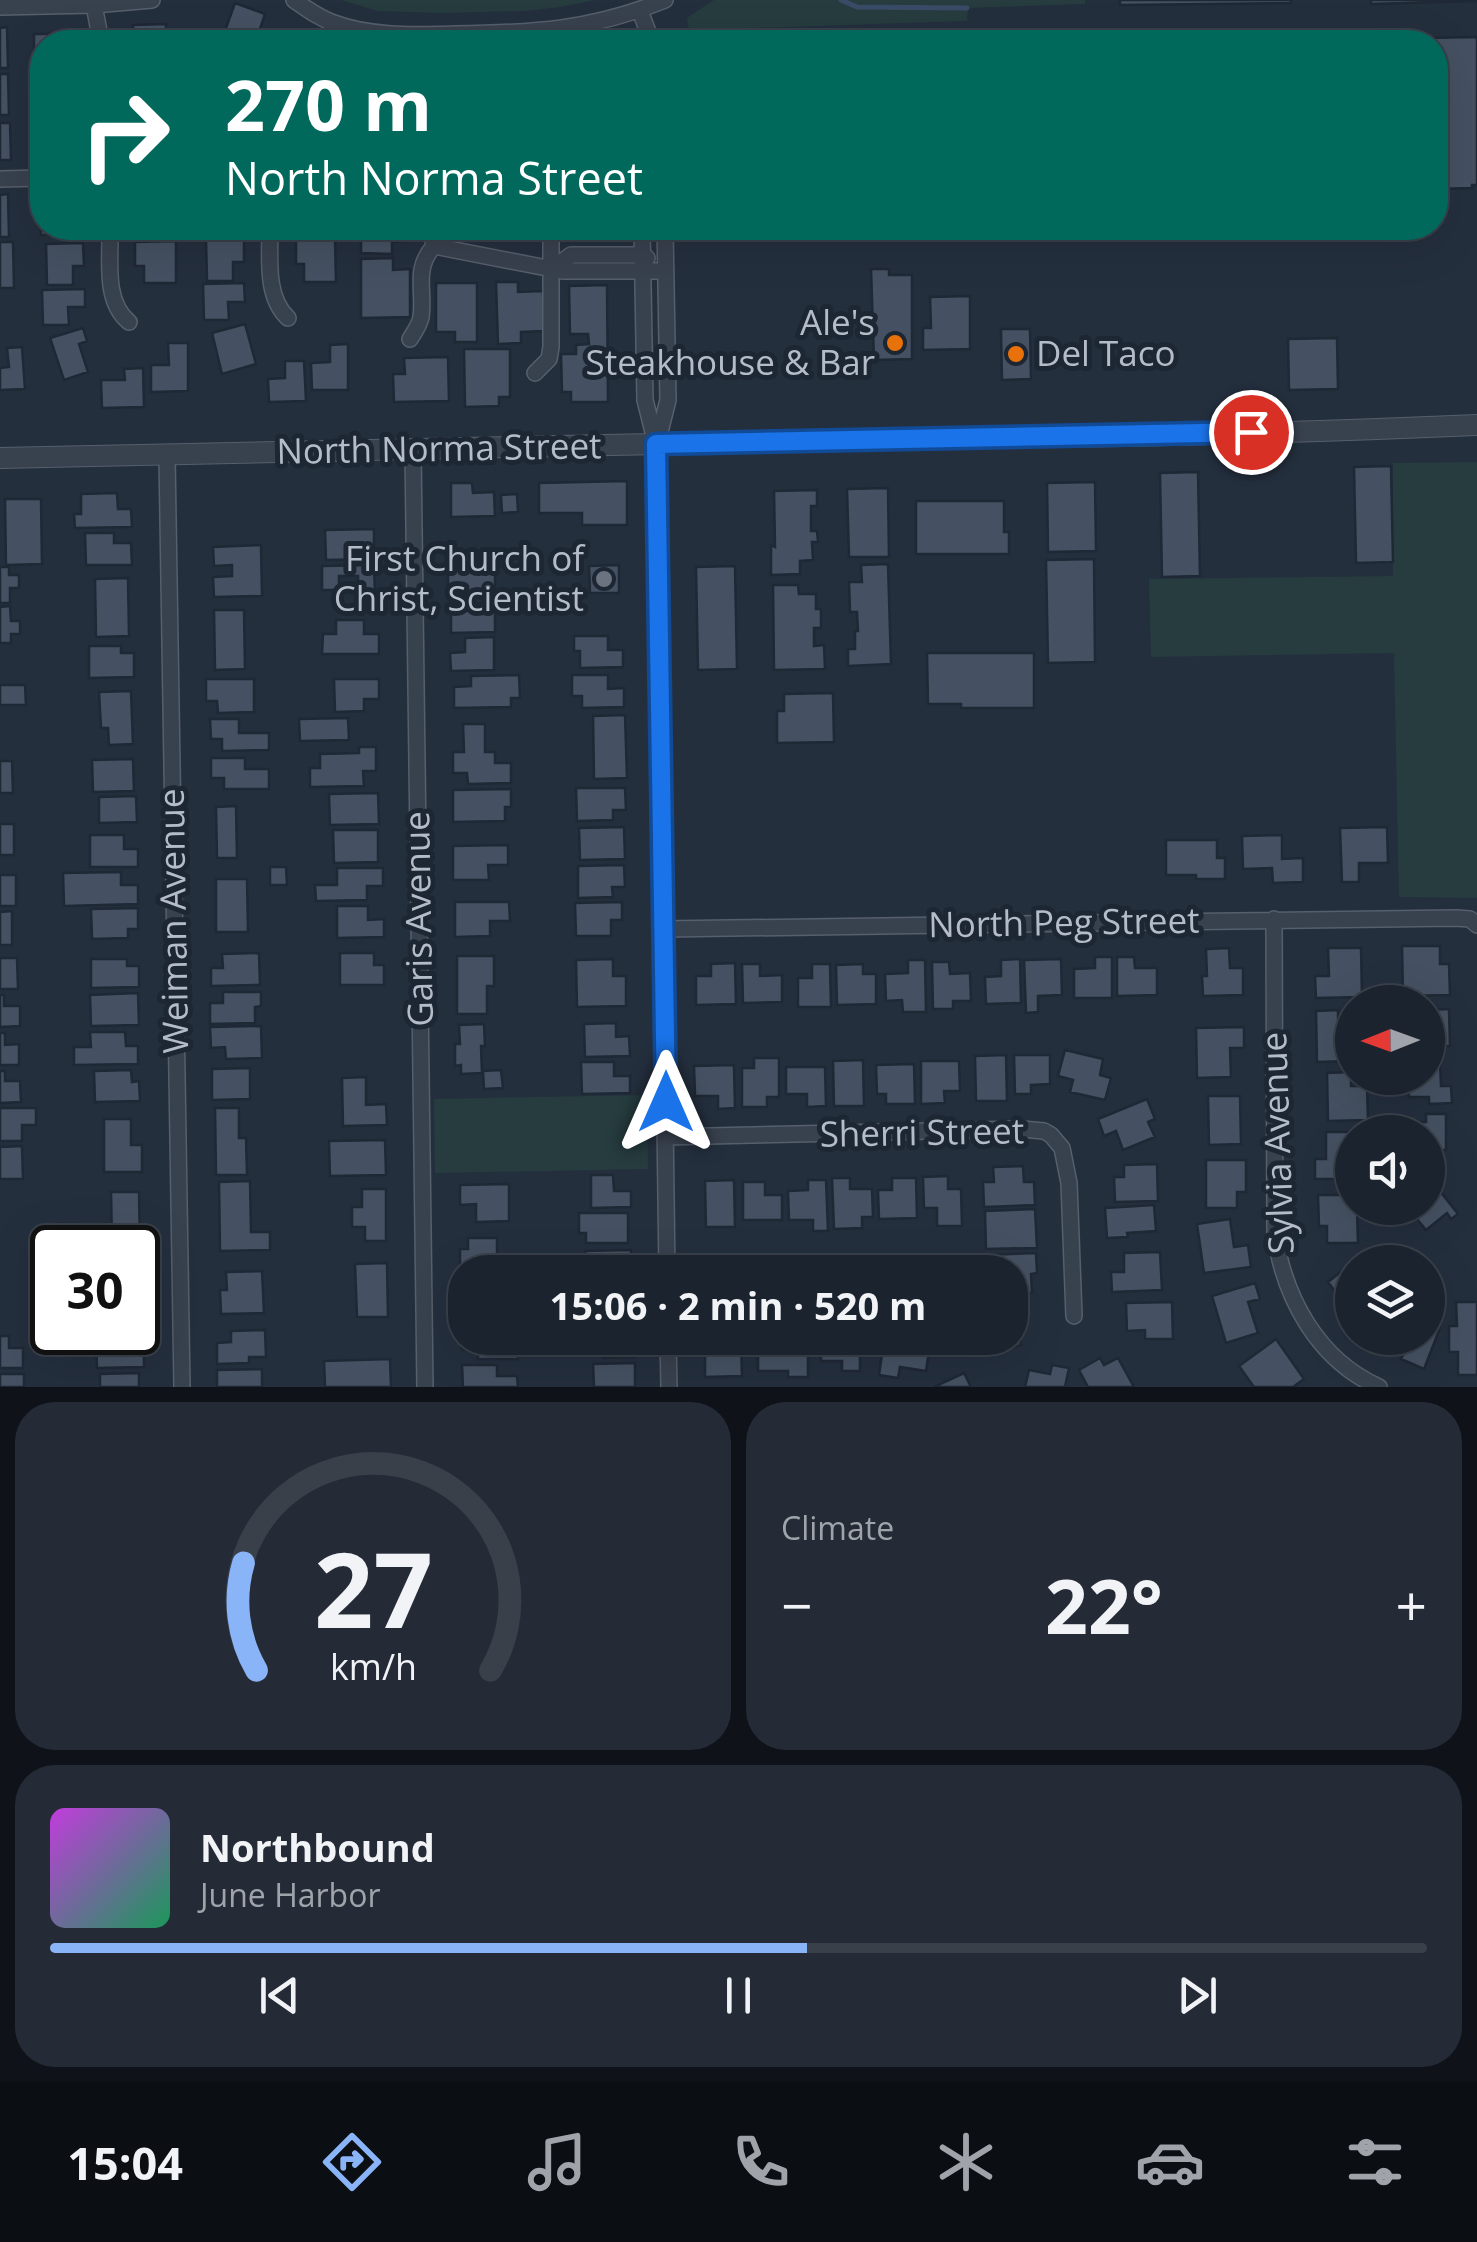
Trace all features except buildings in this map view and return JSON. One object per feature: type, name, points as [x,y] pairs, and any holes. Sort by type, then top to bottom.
[{"type":"street","points":[[0,7],[152,0]]},
{"type":"street","points":[[294,0],[314,14],[359,30]]},
{"type":"street","points":[[551,30],[640,11],[665,0]]},
{"type":"street","points":[[94,5],[99,30]]},
{"type":"street","points":[[640,11],[647,30]]},
{"type":"street","points":[[332,30],[336,24]]},
{"type":"street","points":[[0,179],[30,178]]},
{"type":"street","points":[[110,240],[111,290],[119,314],[129,322]]},
{"type":"street","points":[[270,240],[270,277],[276,302],[288,318]]},
{"type":"street","points":[[433,240],[434,246]]},
{"type":"street","points":[[535,372],[549,359],[551,347],[551,240]]},
{"type":"street","points":[[642,240],[645,400],[656,444],[668,1255]]},
{"type":"street","points":[[656,444],[668,400],[664,240]]},
{"type":"street","points":[[434,246],[552,269],[571,255],[643,262],[665,271]]},
{"type":"street","points":[[410,340],[421,319],[420,278],[427,254],[434,246]]},
{"type":"street","name":"North Norma Street","points":[[0,458],[1076,437],[1477,425]]},
{"type":"street","name":"Garis Avenue","points":[[413,450],[425,1387]]},
{"type":"street","name":"Weiman Avenue","points":[[167,456],[182,1387]]},
{"type":"street","name":"North Peg Street","points":[[664,929],[1274,919],[1470,922]]},
{"type":"street","name":"Sylvia Avenue","points":[[1274,919],[1275,1234],[1279,1261],[1291,1298],[1311,1331],[1337,1360],[1379,1387]]},
{"type":"street","name":"Sherri Street","points":[[666,1137],[1022,1130],[1051,1135],[1062,1148],[1068,1182],[1074,1316]]},
{"type":"street","points":[[668,1355],[669,1387]]},
{"type":"green space","points":[[341,0],[595,0],[524,11],[442,13],[378,11]]},
{"type":"green space","points":[[714,0],[1085,0],[1085,4],[968,8],[967,21],[689,30],[687,18]]},
{"type":"green space","points":[[1477,462],[1477,898],[1399,897],[1394,653],[1151,657],[1149,579],[1393,576],[1393,463]]},
{"type":"green space","points":[[647,1095],[648,1169],[435,1173],[434,1099]]},
{"type":"waterway","points":[[841,0],[857,7],[967,8]]},
{"type":"place","name":"Ale's Steakhouse & Bar","points":[[895,343]]},
{"type":"place","name":"Del Taco","points":[[1016,354]]},
{"type":"place","name":"First Church of Christ, Scientist","points":[[604,579]]},
{"type":"route","points":[[666,1102],[656,444],[1251,432]]}]
